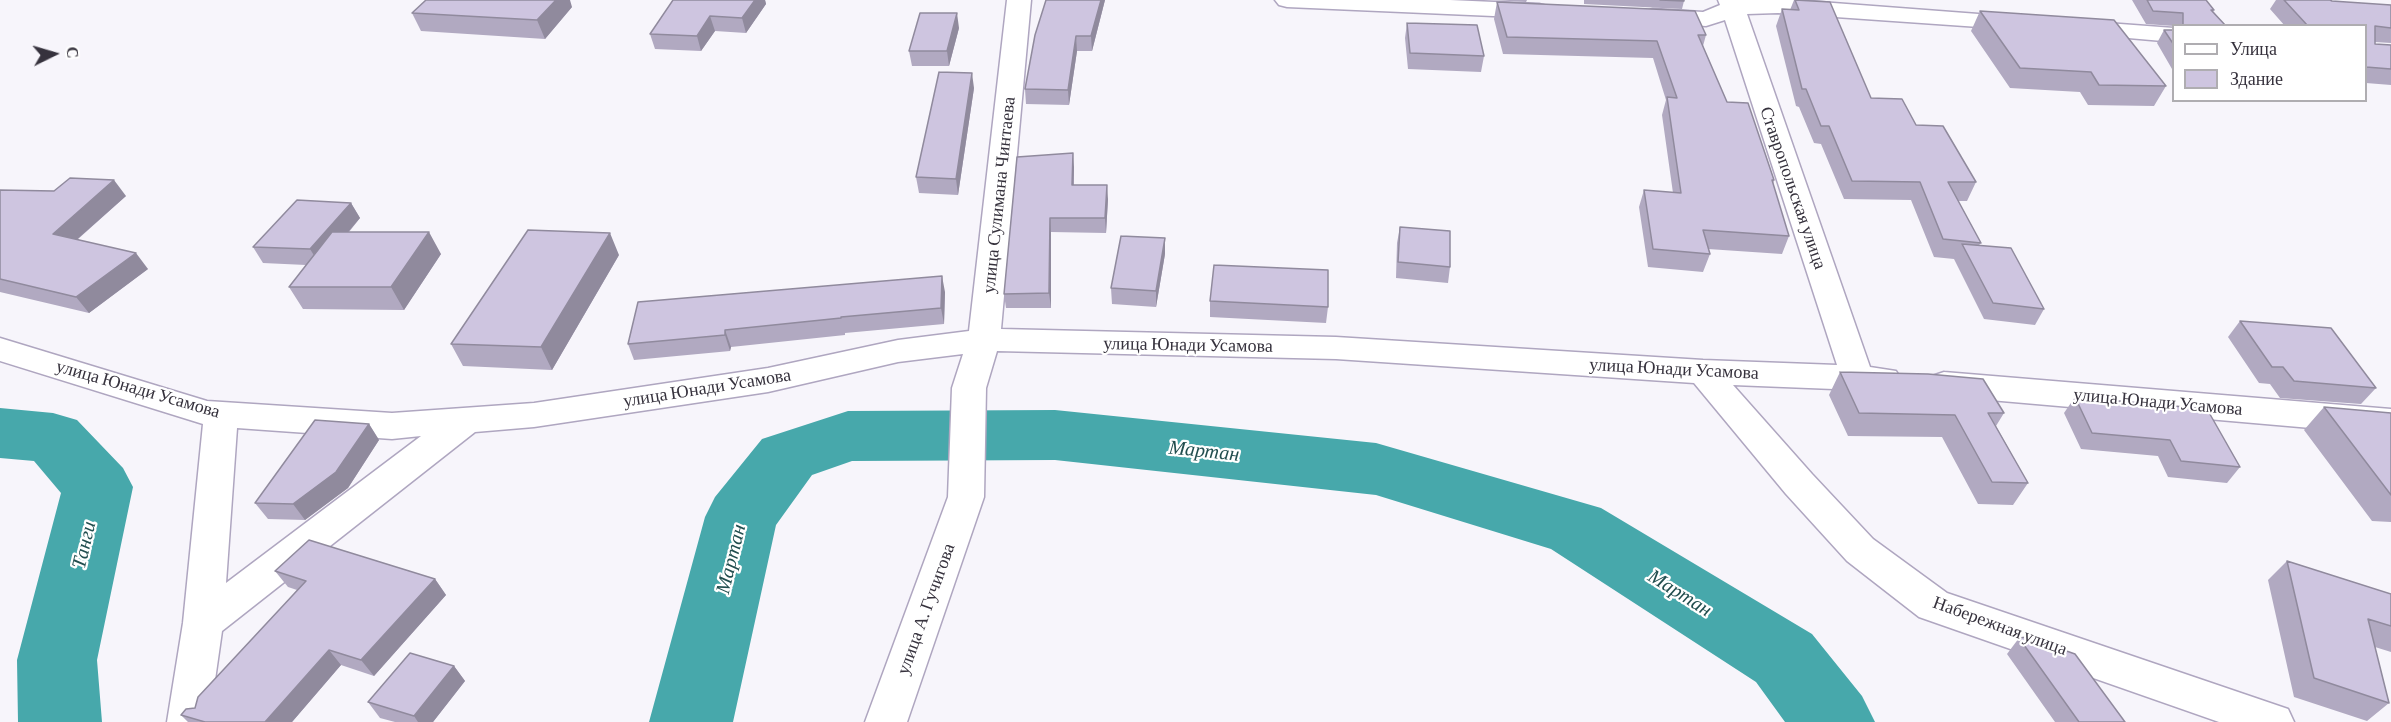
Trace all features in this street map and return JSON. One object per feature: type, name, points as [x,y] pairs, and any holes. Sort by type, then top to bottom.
[{"type":"street","name":"улица Сулимана Чинтаева","points":[[969,388],[984,340],[1019,0]]},
{"type":"street","points":[[1287,0],[1562,12]]},
{"type":"street","points":[[1634,15],[1706,18],[1731,4],[2172,35]]},
{"type":"street","name":"Ставропольская улица","points":[[1731,4],[1857,377]]},
{"type":"street","name":"улица Юнади Усамова","points":[[0,349],[207,412],[392,426],[534,415],[768,380],[898,351],[984,340],[1336,348],[1703,372],[1857,377],[2391,422]]},
{"type":"street","name":"Набережная улица","points":[[1703,372],[1799,484],[1860,550],[1934,605],[2273,722]]},
{"type":"street","name":"улица А. Гучигова","points":[[886,722],[966,497],[969,388]]},
{"type":"street","points":[[188,722],[202,622],[221,414]]},
{"type":"street","points":[[202,622],[467,420]]},
{"type":"building","points":[[426,0],[556,0],[537,20],[412,13]]},
{"type":"building","points":[[673,0],[755,0],[742,18],[710,16],[697,36],[650,34]]},
{"type":"building","points":[[1046,0],[1101,0],[1091,36],[1076,36],[1068,90],[1025,89],[1035,35]]},
{"type":"building","points":[[1795,0],[1830,2],[1871,98],[1902,99],[1916,125],[1943,126],[1976,182],[1948,182],[1981,243],[1943,239],[1920,182],[1852,181],[1829,126],[1821,126],[1806,89],[1802,89],[1782,9],[1799,10]]},
{"type":"building","points":[[2147,0],[2206,0],[2214,10],[2211,10],[2224,24],[2183,24],[2183,13],[2153,11]]},
{"type":"building","points":[[2284,0],[2330,0],[2391,5],[2391,28],[2375,26],[2375,44],[2391,45],[2391,69],[2367,67],[2367,24],[2306,24]]},
{"type":"building","points":[[1497,2],[1695,11],[1706,35],[1698,35],[1727,102],[1748,103],[1774,180],[1772,180],[1789,236],[1703,230],[1710,254],[1653,249],[1644,190],[1681,193],[1667,97],[1677,98],[1657,41],[1507,37]]},
{"type":"building","points":[[1980,11],[2114,20],[2166,86],[2099,85],[2091,72],[2020,68]]},
{"type":"building","points":[[920,13],[957,13],[947,51],[909,51]]},
{"type":"building","points":[[1407,23],[1477,25],[1484,56],[1410,53]]},
{"type":"building","points":[[2164,30],[2172,30],[2172,42]]},
{"type":"building","points":[[939,72],[972,73],[956,179],[916,177]]},
{"type":"building","points":[[1073,153],[1072,185],[1107,185],[1105,218],[1050,218],[1049,293],[1004,294],[1017,157]]},
{"type":"building","points":[[70,178],[114,180],[53,234],[136,253],[76,297],[0,279],[0,190],[54,191]]},
{"type":"building","points":[[297,200],[351,203],[310,249],[253,247]]},
{"type":"building","points":[[1400,227],[1450,231],[1450,267],[1398,262]]},
{"type":"building","points":[[528,230],[610,233],[541,347],[451,344]]},
{"type":"building","points":[[332,232],[429,232],[391,287],[289,287]]},
{"type":"building","points":[[1121,236],[1165,238],[1156,291],[1111,288]]},
{"type":"building","points":[[1962,244],[2011,248],[2044,309],[1993,303]]},
{"type":"building","points":[[1214,265],[1328,270],[1328,307],[1210,301]]},
{"type":"building","points":[[942,276],[941,308],[725,330],[725,335],[628,344],[638,302]]},
{"type":"building","points":[[2240,321],[2331,328],[2376,388],[2294,381],[2283,367],[2272,367]]},
{"type":"building","points":[[1840,372],[1928,374],[1983,379],[2004,413],[1988,413],[2028,483],[1992,482],[1955,415],[1859,413]]},
{"type":"building","points":[[2075,397],[2207,409],[2240,467],[2181,461],[2170,440],[2092,433]]},
{"type":"building","points":[[2324,407],[2391,413],[2391,495]]},
{"type":"building","points":[[315,420],[369,424],[336,472],[293,504],[255,503]]},
{"type":"building","points":[[309,540],[435,579],[361,660],[329,650],[265,722],[205,722],[181,715],[186,709],[195,708],[198,697],[306,581],[275,571]]},
{"type":"building","points":[[2287,561],[2391,594],[2391,626],[2368,619],[2389,703],[2314,678]]},
{"type":"building","points":[[2027,637],[2075,654],[2125,722],[2079,722],[2019,638]]},
{"type":"building","points":[[410,653],[454,666],[414,716],[368,702]]},
{"type":"waterway","name":"Танги","points":[[0,433],[53,438],[98,487],[57,660],[60,722]]},
{"type":"waterway","name":"Мартан","points":[[691,722],[741,517],[787,457],[848,436],[1055,435],[1376,469],[1575,528],[1784,658],[1833,722]]}]
